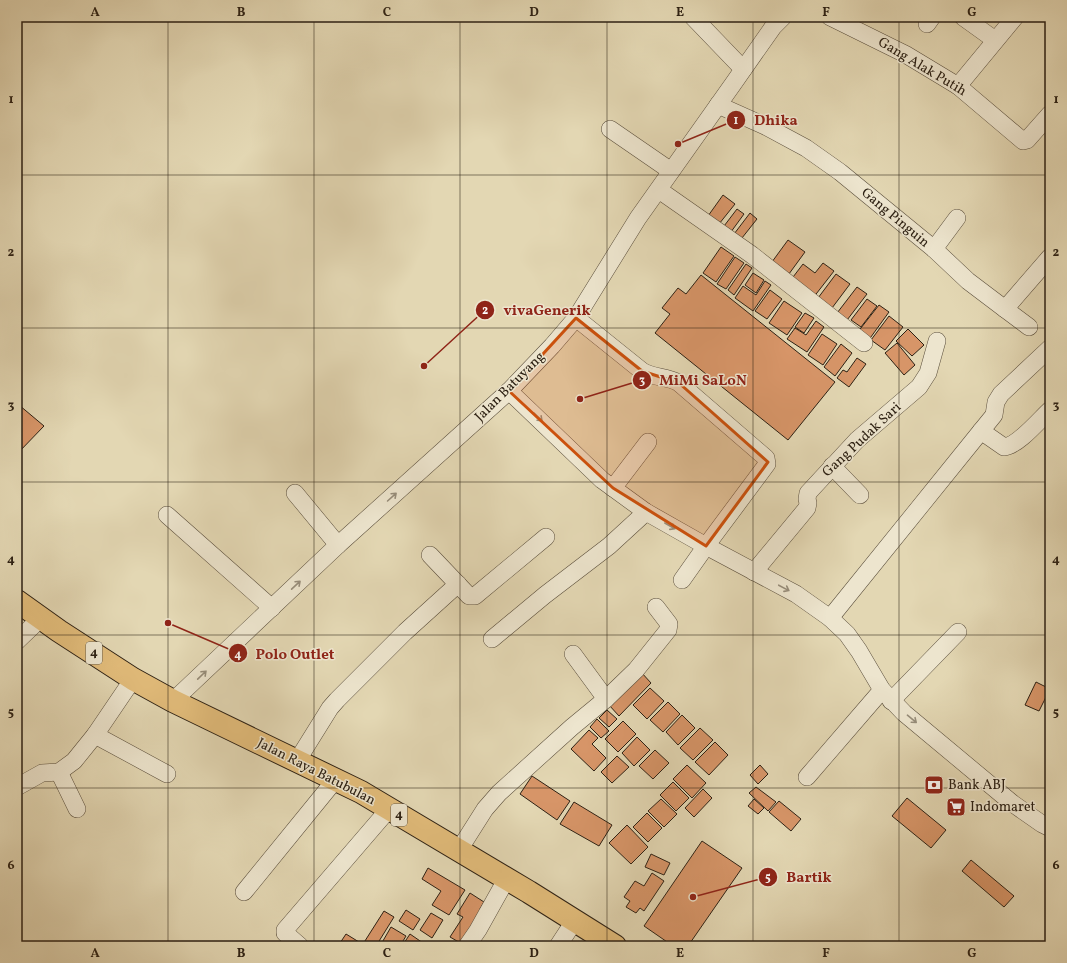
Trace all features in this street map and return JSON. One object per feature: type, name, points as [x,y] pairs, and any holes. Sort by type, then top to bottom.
[{"type":"highway","name":"Jalan Raya Batubulan","points":[[17,600],[41,618],[133,679],[173,701],[361,792],[459,850],[615,946]]},
{"type":"street","points":[[693,17],[743,69]]},
{"type":"street","name":"Jalan Batuyang","points":[[173,701],[338,545],[509,391],[552,346],[576,318],[627,235],[743,69],[782,17]]},
{"type":"street","name":"Gang Alak Putih","points":[[830,17],[905,54],[958,86],[1023,141],[1028,140],[1050,114]]},
{"type":"street","points":[[963,17],[995,40]]},
{"type":"street","points":[[958,86],[1014,17]]},
{"type":"street","name":"Gang Pinguin","points":[[718,105],[765,126],[806,148],[840,172],[934,249],[968,281],[1029,328]]},
{"type":"street","points":[[610,129],[671,171]]},
{"type":"street","points":[[659,190],[752,255],[864,343]]},
{"type":"street","points":[[934,249],[958,218]]},
{"type":"street","points":[[1005,309],[1050,257]]},
{"type":"street","points":[[576,318],[642,371],[647,374],[672,379],[679,383],[766,458],[767,464],[682,580]]},
{"type":"street","name":"Gang Pudak Sari","points":[[754,572],[807,508],[808,493],[832,466],[857,440],[919,387],[928,373],[937,341]]},
{"type":"street","points":[[830,618],[994,415],[996,402],[1001,394],[1050,348]]},
{"type":"street","points":[[509,391],[585,464],[613,488],[646,512],[796,594],[830,618],[847,634],[887,695],[904,713],[1012,803],[1050,828]]},
{"type":"street","points":[[981,431],[1006,448],[1016,442],[1050,410]]},
{"type":"street","points":[[613,488],[648,442]]},
{"type":"street","points":[[832,466],[860,495]]},
{"type":"street","points":[[295,493],[338,545]]},
{"type":"street","points":[[492,639],[545,595],[609,546],[646,512]]},
{"type":"street","points":[[167,515],[272,608]]},
{"type":"street","points":[[430,555],[469,596],[475,596],[546,537]]},
{"type":"street","points":[[297,761],[336,700],[405,632],[458,584]]},
{"type":"street","points":[[459,850],[485,809],[499,793],[572,727],[606,699],[636,670],[668,630],[668,620],[656,607]]},
{"type":"street","points":[[17,641],[41,618]]},
{"type":"street","points":[[807,777],[887,695],[958,632]]},
{"type":"street","points":[[573,654],[606,699]]},
{"type":"street","points":[[17,787],[42,773],[59,772],[74,761],[96,735],[133,679]]},
{"type":"street","points":[[96,735],[167,774]]},
{"type":"street","points":[[59,772],[77,809]]},
{"type":"street","points":[[244,892],[336,779]]},
{"type":"street","points":[[300,946],[287,936],[285,930],[388,809]]},
{"type":"street","points":[[467,946],[478,930],[506,880]]},
{"type":"street","points":[[558,946],[574,920]]},
{"type":"highlighted area","points":[[576,318],[642,371],[679,383],[768,462],[706,546],[613,488],[509,391]]},
{"type":"building","points":[[723,195],[735,204],[719,224],[708,216]]},
{"type":"building","points":[[737,209],[744,214],[728,236],[721,230]]},
{"type":"building","points":[[750,213],[757,219],[738,243],[731,238]]},
{"type":"building","points":[[788,240],[805,252],[786,278],[769,266]]},
{"type":"building","points":[[721,247],[734,256],[716,282],[703,273]]},
{"type":"building","points":[[735,257],[744,263],[726,289],[717,284]]},
{"type":"building","points":[[823,263],[834,271],[813,298],[790,281],[803,264],[815,273]]},
{"type":"building","points":[[746,264],[752,268],[734,295],[728,290]]},
{"type":"building","points":[[753,273],[764,280],[756,293],[745,285]]},
{"type":"building","points":[[836,274],[850,284],[832,308],[818,298]]},
{"type":"building","points":[[701,275],[835,382],[788,440],[655,333],[670,314],[662,308],[678,288],[686,294]]},
{"type":"building","points":[[765,281],[771,285],[753,311],[735,298],[743,286],[756,295]]},
{"type":"building","points":[[857,287],[867,294],[844,324],[834,317]]},
{"type":"building","points":[[770,290],[782,299],[767,319],[755,311]]},
{"type":"building","points":[[867,299],[877,306],[861,327],[851,320]]},
{"type":"building","points":[[784,301],[802,313],[787,335],[769,323]]},
{"type":"building","points":[[879,305],[889,312],[868,341],[857,333]]},
{"type":"building","points":[[805,313],[814,318],[804,333],[795,327]]},
{"type":"building","points":[[889,316],[903,327],[885,350],[871,340]]},
{"type":"building","points":[[816,321],[824,327],[807,352],[787,339],[795,328],[806,335]]},
{"type":"building","points":[[908,329],[924,345],[912,356],[896,341]]},
{"type":"building","points":[[822,334],[837,344],[823,365],[808,355]]},
{"type":"building","points":[[897,343],[915,365],[904,375],[885,353]]},
{"type":"building","points":[[841,344],[852,353],[835,376],[824,367]]},
{"type":"building","points":[[857,358],[866,364],[849,387],[837,378],[843,370],[847,372]]},
{"type":"building","points":[[19,405],[44,426],[17,454],[17,407]]},
{"type":"building","points":[[641,672],[651,683],[619,716],[609,705]]},
{"type":"building","points":[[1036,682],[1050,689],[1039,711],[1025,705]]},
{"type":"building","points":[[650,688],[664,701],[647,719],[633,705]]},
{"type":"building","points":[[668,702],[680,714],[663,732],[650,720]]},
{"type":"building","points":[[607,710],[617,719],[609,727],[599,718]]},
{"type":"building","points":[[682,715],[695,728],[678,745],[666,732]]},
{"type":"building","points":[[597,719],[609,731],[601,738],[590,727]]},
{"type":"building","points":[[623,721],[636,734],[618,752],[605,739]]},
{"type":"building","points":[[700,728],[713,740],[693,760],[680,748]]},
{"type":"building","points":[[589,730],[598,738],[592,744],[606,758],[594,771],[571,749]]},
{"type":"building","points":[[637,737],[650,750],[634,766],[622,753]]},
{"type":"building","points":[[715,742],[728,755],[709,775],[695,762]]},
{"type":"building","points":[[655,750],[669,763],[653,779],[639,766]]},
{"type":"building","points":[[617,756],[629,767],[612,783],[601,772]]},
{"type":"building","points":[[687,765],[706,783],[692,798],[673,779]]},
{"type":"building","points":[[760,765],[768,774],[758,784],[750,775]]},
{"type":"building","points":[[532,776],[570,801],[557,820],[520,794]]},
{"type":"building","points":[[673,782],[689,798],[676,811],[660,795]]},
{"type":"building","points":[[756,787],[776,802],[768,811],[749,793]]},
{"type":"building","points":[[703,789],[712,798],[694,817],[685,808]]},
{"type":"building","points":[[907,798],[946,830],[931,848],[892,816]]},
{"type":"building","points":[[661,799],[677,814],[664,827],[648,811]]},
{"type":"building","points":[[754,799],[764,808],[758,814],[748,806]]},
{"type":"building","points":[[779,801],[801,819],[791,831],[769,812]]},
{"type":"building","points":[[574,802],[612,825],[599,846],[560,824]]},
{"type":"building","points":[[647,813],[662,828],[648,842],[633,827]]},
{"type":"building","points":[[627,825],[648,847],[631,864],[609,843]]},
{"type":"building","points":[[702,841],[742,868],[688,946],[673,946],[644,926]]},
{"type":"building","points":[[651,854],[670,863],[664,875],[645,867]]},
{"type":"building","points":[[971,860],[1014,896],[1004,907],[962,871]]},
{"type":"building","points":[[428,868],[465,890],[449,915],[432,905],[441,891],[422,879]]},
{"type":"building","points":[[652,873],[664,881],[644,911],[640,908],[636,913],[626,907],[630,901],[624,897],[635,881],[644,886]]},
{"type":"building","points":[[470,893],[484,902],[480,909],[485,912],[464,945],[450,937],[463,917],[457,914]]},
{"type":"building","points":[[406,910],[420,919],[413,930],[399,921]]},
{"type":"building","points":[[384,911],[394,917],[376,946],[367,946],[363,944]]},
{"type":"building","points":[[431,913],[443,920],[432,938],[420,930]]},
{"type":"building","points":[[391,927],[406,936],[400,946],[380,946]]},
{"type":"building","points":[[346,934],[359,942],[356,946],[338,946]]},
{"type":"building","points":[[410,934],[423,943],[421,946],[408,946],[404,943]]},
{"type":"place","name":"Dhika","points":[[678,144]]},
{"type":"place","name":"vivaGenerik","points":[[424,366]]},
{"type":"place","name":"MiMi SaLoN","points":[[580,399]]},
{"type":"place","name":"Polo Outlet","points":[[168,623]]},
{"type":"place","name":"Bank ABJ","points":[[934,785]]},
{"type":"place","name":"Indomaret","points":[[956,807]]},
{"type":"place","name":"Bartik","points":[[693,897]]}]
